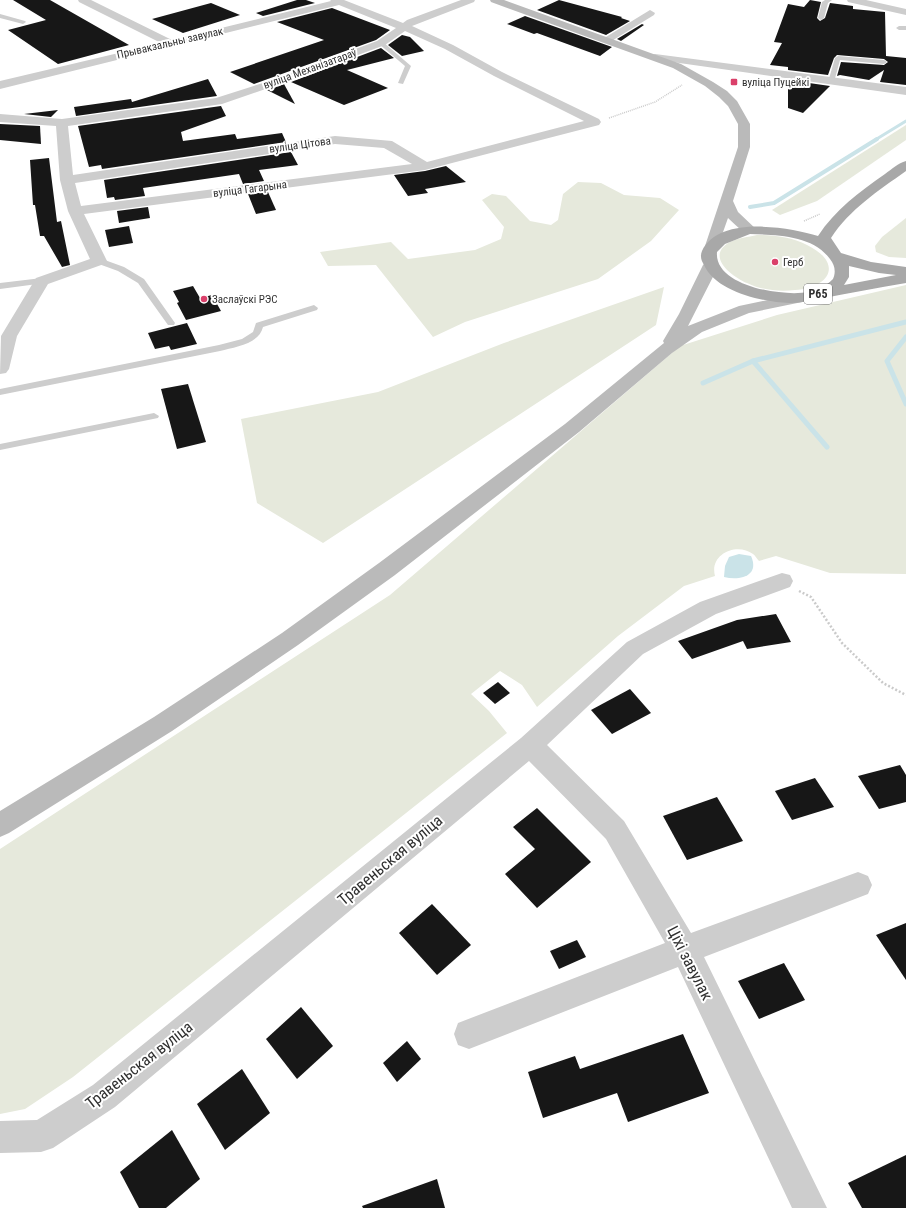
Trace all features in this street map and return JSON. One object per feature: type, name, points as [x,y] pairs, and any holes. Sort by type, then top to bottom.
[{"type":"main road","points":[[495,0],[655,57],[695,76],[723,94],[733,104],[740,115],[744,124],[745,135],[740,161],[709,255],[711,264],[687,314],[666,349]]},
{"type":"main road","name":"Р65","points":[[806,297],[826,292],[837,285],[842,276],[843,266],[824,238],[831,227],[844,212],[906,164]]},
{"type":"main road","points":[[726,200],[732,214],[750,230]]},
{"type":"main road","name":"Р65","points":[[770,231],[844,212]]},
{"type":"main road","name":"Р65","points":[[712,246],[721,238],[734,233],[750,230],[770,231],[803,237],[818,242],[834,253],[855,263],[886,271],[906,272]]},
{"type":"main road","name":"Р65","points":[[711,264],[718,274],[729,283],[745,290],[782,298],[806,297],[906,278]]},
{"type":"main road","points":[[0,825],[163,724],[290,639],[387,569],[572,428],[666,349],[696,328],[745,309],[806,297]]},
{"type":"street","points":[[83,0],[170,42]]},
{"type":"street","name":"вуліца Механізатараў","points":[[0,118],[62,123],[218,101],[258,89],[381,43],[411,22],[470,0]]},
{"type":"street","points":[[852,0],[906,12]]},
{"type":"street","points":[[337,1],[449,46],[498,74],[595,122]]},
{"type":"street","name":"Прывакзальны завулак","points":[[0,85],[337,1]]},
{"type":"street","points":[[606,40],[650,13]]},
{"type":"street","points":[[655,57],[742,70],[906,91]]},
{"type":"street","points":[[723,94],[715,80],[715,74],[725,70],[742,70]]},
{"type":"street","points":[[425,166],[595,122]]},
{"type":"street","points":[[0,369],[9,336],[42,281],[99,261],[75,211],[67,180],[62,123]]},
{"type":"street","name":"вуліца Цітова","points":[[67,180],[335,140],[387,144],[425,166]]},
{"type":"street","name":"вуліца Гагарына","points":[[75,211],[425,166]]},
{"type":"street","name":"Травеньская вуліца","points":[[0,1137],[41,1136],[104,1096],[530,745],[635,648],[708,608],[782,581]]},
{"type":"street","name":"Ціхі завулак","points":[[530,745],[615,830],[685,950],[810,1208]]},
{"type":"street","points":[[469,1034],[858,885]]},
{"type":"lane","points":[[821,18],[825,2],[829,0]]},
{"type":"lane","points":[[0,16],[23,22]]},
{"type":"lane","points":[[899,28],[906,28]]},
{"type":"lane","points":[[381,43],[408,66],[401,83]]},
{"type":"lane","points":[[831,82],[838,58],[884,62]]},
{"type":"lane","points":[[99,261],[141,281],[171,323]]},
{"type":"lane","points":[[0,286],[42,281]]},
{"type":"lane","points":[[0,392],[220,348],[245,341],[257,333],[259,325],[314,308]]},
{"type":"lane","points":[[0,447],[154,416]]},
{"type":"path","points":[[595,122],[655,102],[676,87]]},
{"type":"path","points":[[782,581],[811,597],[842,642],[883,683],[906,695]]},
{"type":"shaded area","points":[[906,125],[906,140],[817,201],[780,215],[772,210]]},
{"type":"shaded area","points":[[578,182],[601,183],[624,195],[660,198],[679,210],[651,241],[598,279],[465,322],[433,337],[376,265],[328,266],[320,252],[391,242],[408,259],[475,250],[501,239],[504,227],[482,200],[492,194],[506,196],[530,221],[551,225],[558,220],[563,194]]},
{"type":"shaded area","points":[[906,218],[906,258],[889,257],[876,252],[875,246],[882,237]]},
{"type":"shaded area","points":[[757,235],[783,237],[807,245],[819,252],[826,259],[829,267],[828,274],[824,280],[817,285],[789,291],[764,289],[741,280],[728,271],[723,265],[720,259],[720,253],[723,247],[730,242]]},
{"type":"shaded area","points":[[906,285],[906,574],[830,573],[776,556],[759,561],[754,555],[747,551],[739,549],[732,550],[720,556],[716,562],[714,568],[715,576],[684,586],[618,636],[537,707],[522,685],[500,671],[471,694],[489,711],[507,733],[73,1077],[25,1109],[0,1114],[0,849],[390,595],[680,346],[777,315]]},
{"type":"shaded area","points":[[664,287],[656,325],[323,543],[257,503],[241,419],[378,392],[504,343]]},
{"type":"water","points":[[739,554],[751,556],[753,568],[751,572],[747,576],[742,577],[724,577],[725,566],[729,557]]},
{"type":"building","points":[[13,0],[50,0],[129,45],[58,64],[8,30],[46,20]]},
{"type":"building","points":[[297,0],[306,0],[315,3],[263,16],[256,13]]},
{"type":"building","points":[[559,0],[622,17],[621,18],[630,21],[606,35],[537,10]]},
{"type":"building","points":[[810,0],[821,2],[817,18],[820,21],[825,18],[830,3],[853,6],[853,9],[885,12],[886,56],[906,58],[906,85],[880,82],[884,70],[869,80],[840,75],[837,76],[841,62],[884,65],[888,62],[884,59],[837,55],[834,58],[828,75],[788,70],[788,67],[770,65],[782,43],[774,42],[788,4],[804,7]]},
{"type":"building","points":[[211,3],[240,15],[183,33],[152,19]]},
{"type":"building","points":[[332,8],[390,30],[376,40],[254,84],[230,72],[324,40],[277,22]]},
{"type":"building","points":[[525,16],[612,47],[600,56],[537,33],[534,34],[507,24]]},
{"type":"building","points":[[642,24],[644,25],[621,41],[617,39]]},
{"type":"building","points":[[402,35],[410,37],[424,51],[402,56],[388,45]]},
{"type":"building","points":[[381,48],[394,58],[347,70],[388,88],[344,105],[291,82]]},
{"type":"building","points":[[208,79],[217,96],[76,116],[74,107],[131,99],[132,102]]},
{"type":"building","points":[[788,80],[830,86],[803,113],[788,108]]},
{"type":"building","points":[[284,84],[295,104],[267,90]]},
{"type":"building","points":[[221,106],[226,116],[181,132],[183,141],[235,134],[237,139],[282,133],[286,142],[102,169],[101,165],[89,167],[78,126]]},
{"type":"building","points":[[58,110],[51,117],[24,114]]},
{"type":"building","points":[[0,124],[40,126],[41,144],[0,140]]},
{"type":"building","points":[[291,152],[298,165],[259,170],[264,181],[243,184],[239,174],[143,188],[145,196],[115,200],[114,197],[107,198],[104,180]]},
{"type":"building","points":[[49,158],[57,222],[61,221],[70,265],[62,267],[44,236],[40,236],[35,205],[33,205],[30,160]]},
{"type":"building","points":[[446,166],[466,182],[425,189],[428,193],[408,196],[394,175],[425,171]]},
{"type":"building","points":[[268,192],[276,210],[256,214],[248,194]]},
{"type":"building","points":[[148,207],[150,218],[119,223],[117,211]]},
{"type":"building","points":[[129,226],[133,243],[109,247],[105,230]]},
{"type":"building","name":"Заслаўскі РЭС","points":[[193,286],[200,298],[212,295],[221,311],[186,320],[177,303],[179,302],[173,291]]},
{"type":"building","points":[[187,323],[197,344],[171,350],[169,346],[155,349],[148,333]]},
{"type":"building","points":[[188,384],[206,442],[177,449],[161,389]]},
{"type":"building","points":[[776,614],[791,642],[747,649],[743,641],[692,659],[678,641],[737,620]]},
{"type":"building","points":[[498,682],[510,693],[495,704],[483,693]]},
{"type":"building","points":[[630,689],[651,713],[612,734],[591,710]]},
{"type":"building","points":[[900,765],[906,775],[906,802],[879,809],[858,776]]},
{"type":"building","points":[[815,778],[834,807],[792,820],[775,791]]},
{"type":"building","points":[[717,797],[743,841],[687,860],[663,816]]},
{"type":"building","points":[[537,808],[591,862],[537,908],[505,874],[535,849],[513,827]]},
{"type":"building","points":[[432,904],[471,945],[437,975],[399,933]]},
{"type":"building","points":[[906,923],[906,980],[876,935]]},
{"type":"building","points":[[577,940],[586,957],[559,969],[550,951]]},
{"type":"building","points":[[784,963],[805,1000],[759,1019],[738,981]]},
{"type":"building","points":[[301,1007],[333,1046],[297,1079],[266,1039]]},
{"type":"building","points":[[683,1034],[709,1093],[628,1122],[617,1093],[543,1118],[528,1072],[575,1056],[580,1069]]},
{"type":"building","points":[[407,1041],[421,1059],[397,1082],[383,1063]]},
{"type":"building","points":[[242,1069],[270,1113],[225,1150],[197,1104]]},
{"type":"building","points":[[172,1130],[200,1179],[166,1208],[139,1208],[120,1172]]},
{"type":"building","points":[[906,1155],[906,1208],[862,1208],[848,1183]]},
{"type":"building","points":[[437,1179],[445,1208],[363,1208],[362,1206]]},
{"type":"waterway","points":[[875,140],[906,121]]},
{"type":"waterway","points":[[750,207],[774,203],[877,139]]},
{"type":"waterway","points":[[753,361],[906,322]]},
{"type":"waterway","points":[[906,337],[887,361],[906,404]]},
{"type":"waterway","points":[[703,383],[753,361]]},
{"type":"waterway","points":[[753,361],[827,447]]},
{"type":"place","name":"вуліца Пуцейкі","points":[[734,82]]},
{"type":"place","name":"Герб","points":[[775,262]]},
{"type":"place","name":"Заслаўскі РЭС","points":[[204,299]]}]
